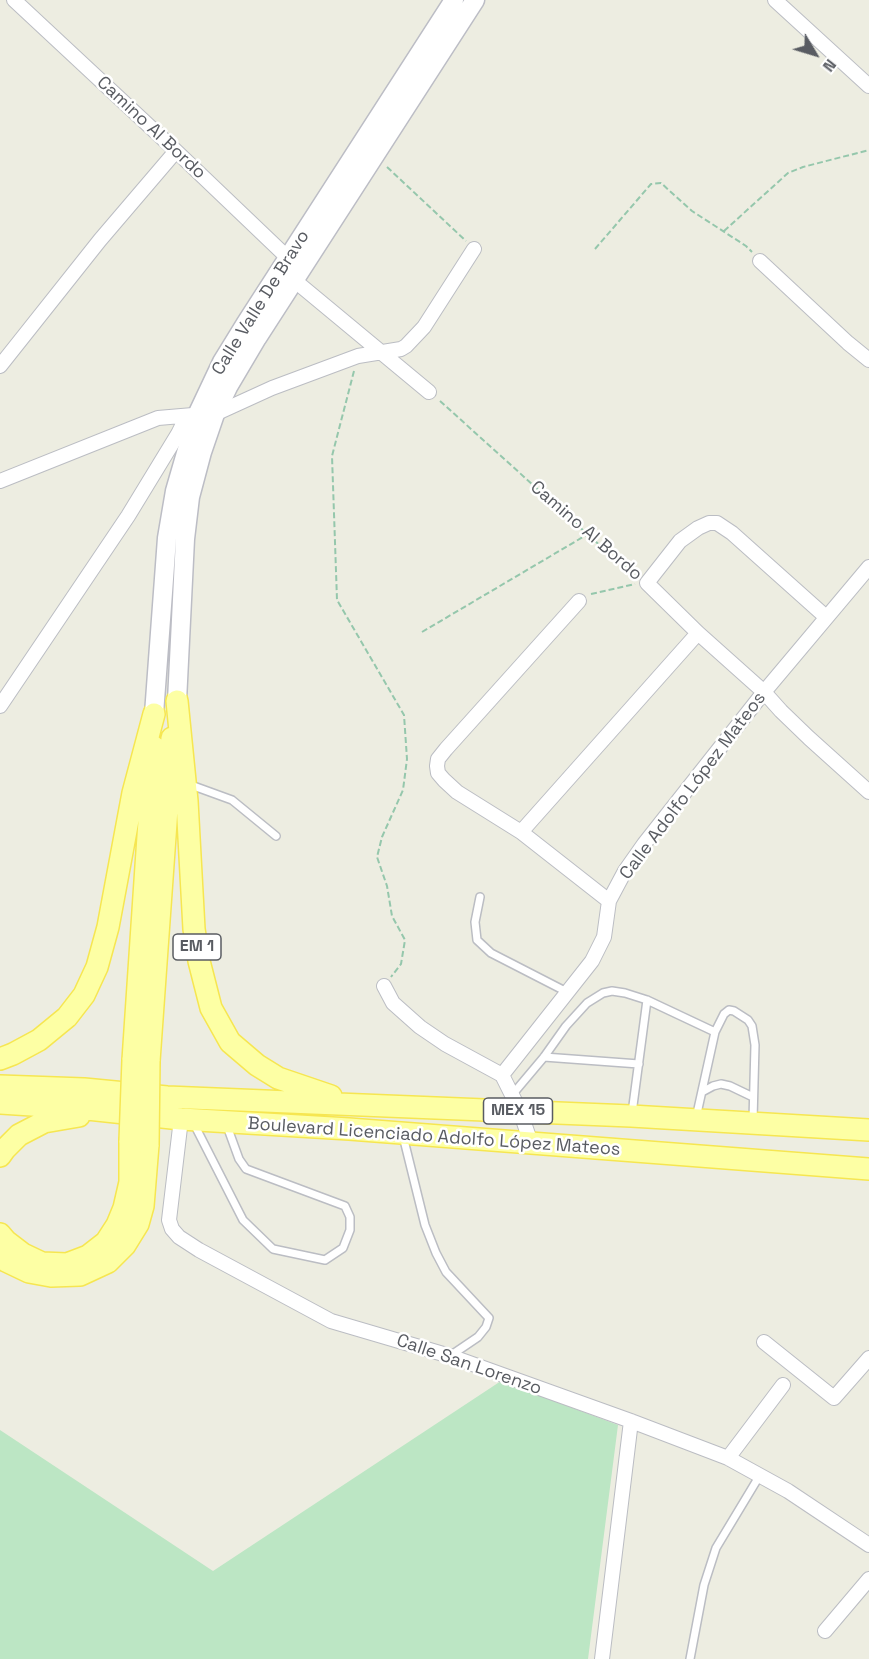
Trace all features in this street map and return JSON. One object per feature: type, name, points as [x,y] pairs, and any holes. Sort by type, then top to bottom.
[{"type":"main road","name":"Calle Valle De Bravo","points":[[154,714],[167,538],[175,491],[200,415],[222,362],[454,0]]},
{"type":"main road","name":"Calle Valle De Bravo","points":[[177,701],[184,539],[190,497],[202,452],[200,415],[228,387],[294,280],[475,0]]},
{"type":"main road","name":"EM 1","points":[[177,701],[191,854],[194,929],[199,961],[211,1008],[230,1042],[257,1065],[278,1078],[359,1105]]},
{"type":"main road","name":"EM 1","points":[[141,1060],[169,758],[177,701]]},
{"type":"main road","name":"EM 1","points":[[0,1059],[39,1040],[67,1017],[84,995],[97,967],[108,927],[133,794],[154,714]]},
{"type":"main road","name":"EM 1","points":[[0,1255],[6,1261],[29,1272],[51,1276],[80,1275],[108,1262],[125,1245],[138,1224],[143,1206],[139,1143],[154,714]]},
{"type":"main road","name":"Boulevard Licenciado Adolfo López Mateos","points":[[0,1086],[84,1089],[167,1097],[359,1105],[516,1103],[632,1116],[869,1130]]},
{"type":"main road","name":"Boulevard Licenciado Adolfo López Mateos","points":[[0,1103],[113,1111],[186,1120],[402,1133],[869,1169]]},
{"type":"main road","points":[[0,1156],[4,1149],[20,1135],[44,1122],[113,1111]]},
{"type":"main road","name":"EM 1","points":[[0,1234],[23,1254],[42,1263],[67,1264],[88,1256],[106,1242],[117,1225],[124,1208],[139,1143]]},
{"type":"street","name":"Camino Al Bordo","points":[[14,0],[288,258]]},
{"type":"street","points":[[775,0],[869,86]]},
{"type":"street","points":[[0,366],[100,240],[176,151]]},
{"type":"street","points":[[0,481],[158,418],[200,415],[358,356],[401,349],[424,327],[474,249]]},
{"type":"street","points":[[760,261],[869,360]]},
{"type":"street","points":[[294,280],[429,392]]},
{"type":"street","points":[[0,706],[128,516],[178,434],[200,415]]},
{"type":"street","points":[[647,583],[680,541],[698,528],[709,523],[717,523],[732,532],[826,617]]},
{"type":"street","name":"Calle Adolfo López Mateos","points":[[502,1076],[591,961],[604,937],[609,900],[625,871],[644,844],[764,692],[869,567]]},
{"type":"street","name":"Camino Al Bordo","points":[[647,583],[869,792]]},
{"type":"street","points":[[579,601],[509,676],[438,759],[438,773],[457,792],[521,832],[609,900]]},
{"type":"street","points":[[521,832],[698,633]]},
{"type":"street","points":[[384,986],[400,1011],[420,1027],[502,1076],[516,1103],[531,1143]]},
{"type":"street","name":"Calle San Lorenzo","points":[[186,1120],[168,1220],[179,1237],[199,1250],[331,1321],[450,1356],[728,1458],[788,1491],[869,1545]]},
{"type":"street","points":[[764,1342],[834,1398],[869,1358]]},
{"type":"street","points":[[728,1458],[783,1385]]},
{"type":"street","points":[[602,1659],[632,1421]]},
{"type":"street","points":[[825,1631],[869,1579]]},
{"type":"lane","points":[[185,783],[232,800],[276,836]]},
{"type":"lane","points":[[480,897],[475,922],[477,940],[491,953],[567,992]]},
{"type":"lane","points":[[516,1103],[566,1026],[587,1003],[603,993],[625,993],[647,1000],[715,1032]]},
{"type":"lane","points":[[632,1116],[647,1000]]},
{"type":"lane","points":[[696,1120],[715,1032],[724,1014],[729,1010],[741,1014],[752,1026],[755,1045],[753,1123]]},
{"type":"lane","points":[[544,1057],[639,1064]]},
{"type":"lane","points":[[702,1092],[721,1084],[753,1097]]},
{"type":"lane","points":[[186,1120],[243,1220],[273,1249],[325,1260],[343,1248],[350,1230],[350,1217],[345,1206],[246,1169],[239,1159],[225,1122]]},
{"type":"lane","points":[[402,1133],[425,1225],[436,1253],[446,1272],[489,1318],[486,1327],[478,1337],[450,1356]]},
{"type":"lane","points":[[690,1659],[704,1585],[716,1548],[760,1475]]},
{"type":"path","points":[[724,231],[788,173],[869,150]]},
{"type":"path","points":[[375,156],[474,249]]},
{"type":"path","points":[[595,249],[651,184],[661,183],[692,211],[746,246],[760,261]]},
{"type":"path","points":[[358,356],[332,456],[337,600],[404,715],[407,759],[403,790],[382,837],[377,857],[387,886],[392,916],[405,940],[400,964],[384,986]]},
{"type":"path","name":"Camino Al Bordo","points":[[429,392],[588,534],[647,583]]},
{"type":"path","points":[[422,632],[588,534]]},
{"type":"path","points":[[579,601],[604,590],[647,583]]},
{"type":"green space","points":[[501,1381],[618,1425],[588,1659],[0,1659],[0,1430],[213,1571]]}]
